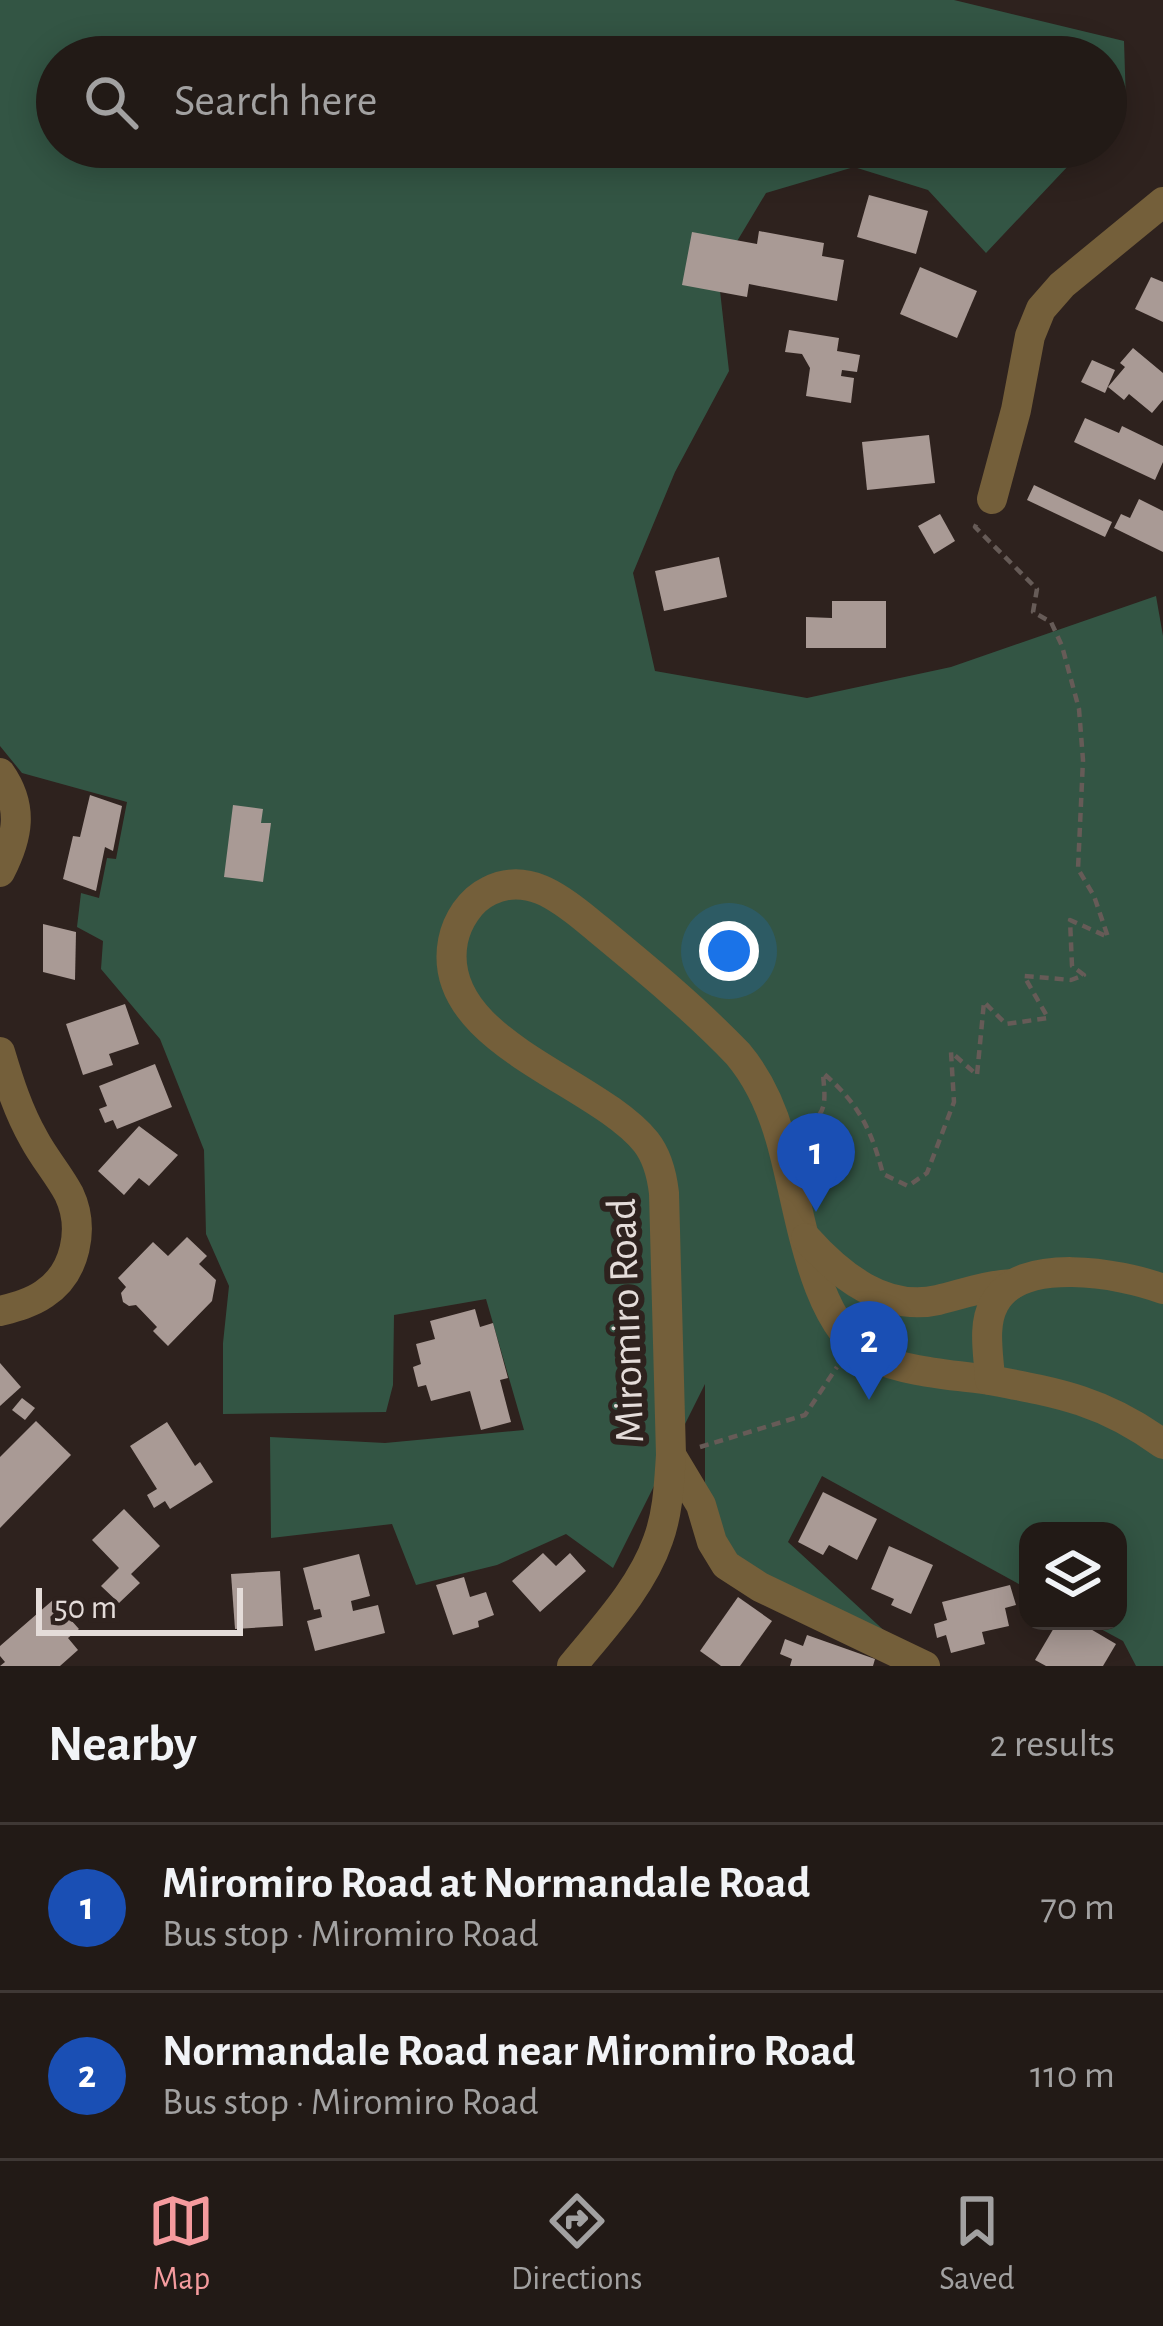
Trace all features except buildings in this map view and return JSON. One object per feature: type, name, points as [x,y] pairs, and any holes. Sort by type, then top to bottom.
[{"type":"street","points":[[992,499],[1030,336],[1041,309],[1062,285],[1163,202]]},
{"type":"street","points":[[0,772],[18,814],[15,839],[0,872]]},
{"type":"street","name":"Miromiro Road","points":[[572,1666],[639,1578],[666,1510],[671,1455],[664,1193],[656,1161],[632,1128],[505,1041],[469,1009],[456,989],[451,957],[455,932],[480,896],[509,884],[543,890],[567,904],[739,1054],[760,1084],[779,1133],[828,1307],[852,1343]]},
{"type":"street","points":[[0,1052],[28,1129],[70,1196],[77,1229],[72,1256],[56,1284],[41,1297],[0,1311]]},
{"type":"street","points":[[806,1238],[854,1281],[894,1300],[929,1302],[1013,1284]]},
{"type":"street","points":[[990,1380],[989,1318],[996,1300],[1013,1284],[1029,1276],[1094,1274],[1163,1288]]},
{"type":"street","points":[[852,1343],[892,1364],[1063,1393],[1116,1413],[1163,1444]]},
{"type":"street","points":[[671,1455],[701,1505],[712,1542],[726,1565],[925,1666]]},
{"type":"path","points":[[779,1133],[815,1120],[825,1106],[823,1073],[848,1095],[873,1139],[884,1174],[908,1186],[927,1173],[954,1102],[951,1052],[977,1075],[984,1002],[1006,1024],[1048,1018],[1024,976],[1071,980],[1084,975],[1072,966],[1070,920],[1108,937],[1094,896],[1078,869],[1083,760],[1078,709],[1062,646],[1051,622],[1033,612],[1036,589],[975,526],[992,499]]},
{"type":"path","points":[[671,1455],[805,1415],[852,1343]]},
{"type":"green space","points":[[0,0],[954,0],[1103,36],[36,36],[36,168],[851,168],[766,193],[718,273],[729,371],[675,472],[633,573],[655,671],[807,698],[951,667],[1156,596],[1163,636],[1163,1666],[1136,1666],[1123,1641],[1103,1630],[1127,1630],[1127,1522],[1019,1522],[1019,1584],[822,1476],[788,1542],[890,1636],[733,1558],[705,1494],[705,1384],[613,1568],[566,1534],[497,1565],[416,1585],[392,1524],[271,1538],[270,1437],[385,1443],[524,1430],[486,1299],[394,1315],[393,1385],[386,1412],[223,1414],[229,1286],[206,1234],[204,1150],[160,1039],[101,969],[103,941],[77,927],[81,893],[99,898],[107,858],[116,859],[127,802],[22,773],[0,746]]},
{"type":"green space","points":[[857,168],[1066,168],[986,253],[928,190]]},
{"type":"place","name":"Miromiro Road at Normandale Road","points":[[816,1212]]},
{"type":"place","name":"Normandale Road near Miromiro Road","points":[[869,1400]]}]
